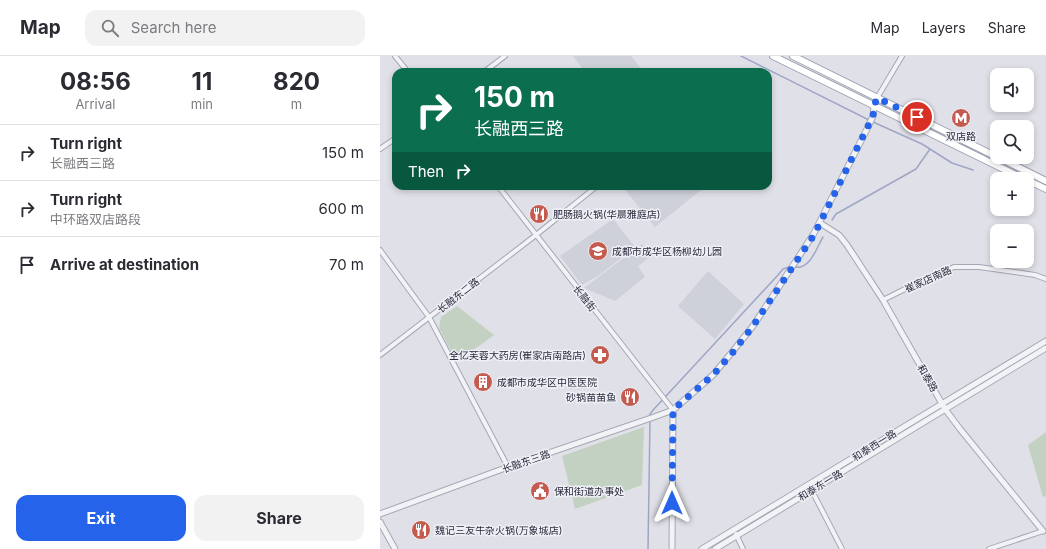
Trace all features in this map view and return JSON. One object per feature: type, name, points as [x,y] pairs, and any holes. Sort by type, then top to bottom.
[{"type":"main road","points":[[773,56],[1010,172]]},
{"type":"main road","points":[[793,56],[990,154]]},
{"type":"main road","points":[[1011,164],[1046,181]]},
{"type":"main road","points":[[1034,184],[1046,189]]},
{"type":"street","points":[[395,56],[405,68]]},
{"type":"street","points":[[489,68],[505,56]]},
{"type":"street","points":[[672,549],[673,410],[713,375],[733,352],[762,313],[814,235],[868,127],[873,116],[877,98],[902,56]]},
{"type":"street","points":[[380,149],[392,141]]},
{"type":"street","name":"长融街","points":[[501,190],[673,410]]},
{"type":"street","name":"长融东二路","points":[[380,355],[592,190]]},
{"type":"street","name":"和泰路","points":[[820,223],[839,235],[847,245],[883,300],[945,409],[1043,531]]},
{"type":"street","points":[[380,250],[429,317],[508,467]]},
{"type":"street","name":"崔家店南路","points":[[883,300],[921,281],[954,267],[979,267],[1035,275],[1046,279]]},
{"type":"street","name":"和泰西一路","points":[[702,549],[810,488],[942,403],[1046,341]]},
{"type":"street","points":[[945,409],[1046,348]]},
{"type":"street","name":"和泰东一路","points":[[715,549],[810,488],[945,409]]},
{"type":"street","name":"长融东三路","points":[[380,514],[508,467],[673,410]]},
{"type":"street","points":[[810,488],[842,549]]},
{"type":"street","points":[[380,522],[395,549]]},
{"type":"street","points":[[734,530],[743,549]]},
{"type":"street","points":[[989,549],[1043,531]]},
{"type":"shaded area","points":[[573,56],[631,56],[641,68],[582,68]]},
{"type":"shaded area","points":[[625,190],[701,190],[655,227]]},
{"type":"shaded area","name":"成都市成华区杨柳幼儿园","points":[[613,219],[635,247],[598,276],[582,285],[560,256]]},
{"type":"shaded area","points":[[642,244],[651,256],[638,266],[645,277],[615,301],[584,288]]},
{"type":"shaded area","points":[[708,271],[744,304],[715,339],[678,306]]},
{"type":"green space","points":[[457,306],[494,335],[457,362],[439,328],[441,317]]},
{"type":"green space","points":[[644,427],[642,485],[575,509],[562,456]]},
{"type":"green space","points":[[1046,432],[1046,496],[1043,497],[1028,445]]},
{"type":"waterway","points":[[741,56],[765,68]]},
{"type":"waterway","points":[[772,72],[869,120]]},
{"type":"waterway","points":[[873,122],[922,144],[952,163],[973,170]]},
{"type":"waterway","points":[[832,220],[836,214],[916,169],[930,149]]},
{"type":"waterway","points":[[795,267],[805,265],[809,261],[823,237]]},
{"type":"waterway","points":[[650,417],[650,414],[654,409],[783,269],[789,267]]},
{"type":"waterway","points":[[648,549],[650,421]]},
{"type":"place","name":"双店路","points":[[961,118]]},
{"type":"place","name":"肥肠鹅火锅(华晨雅庭店)","points":[[539,214]]},
{"type":"place","name":"成都市成华区杨柳幼儿园","points":[[598,251]]},
{"type":"place","name":"全亿芙蓉大药房(崔家店南路店)","points":[[600,355]]},
{"type":"place","name":"成都市成华区中医医院","points":[[483,382]]},
{"type":"place","name":"砂锅苗苗鱼","points":[[630,397]]},
{"type":"place","name":"保和街道办事处","points":[[540,491]]},
{"type":"place","name":"魏记三友牛杂火锅(万象城店)","points":[[421,530]]},
{"type":"route","points":[[672,503],[673,410],[713,375],[733,352],[753,326],[814,235],[873,116],[877,98],[917,117]]}]
